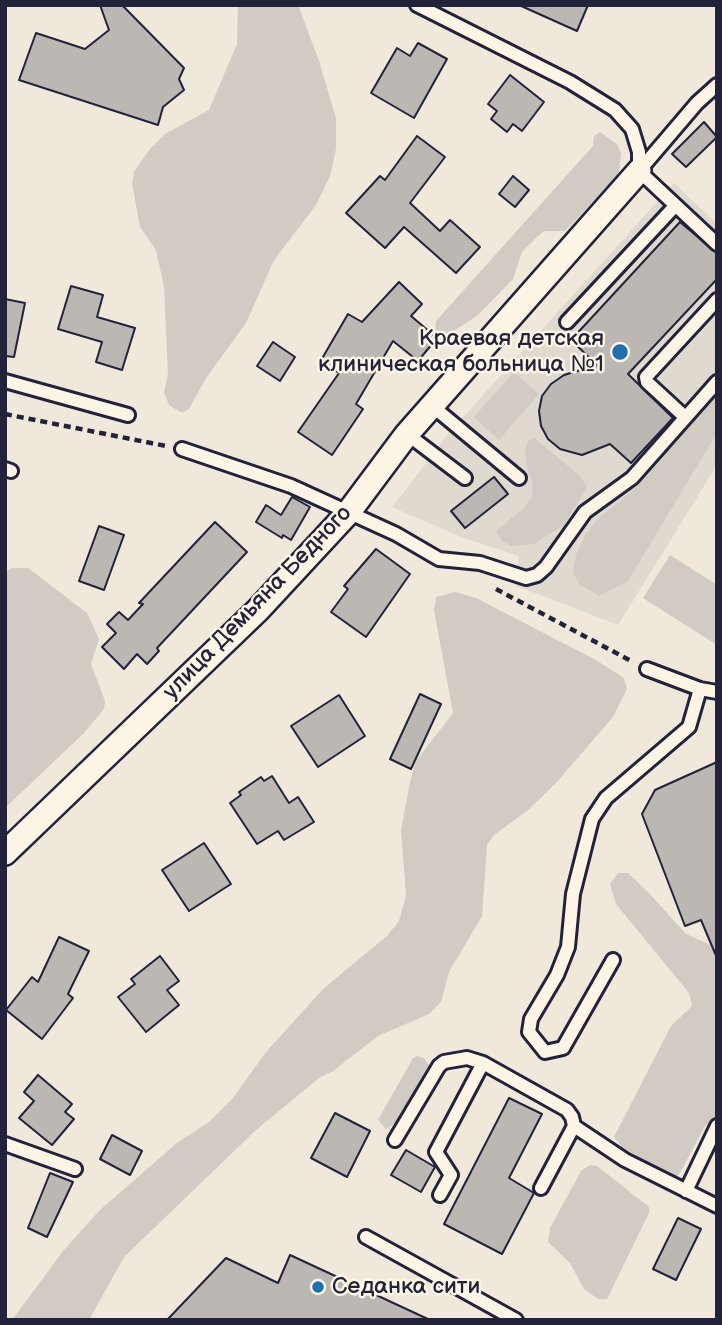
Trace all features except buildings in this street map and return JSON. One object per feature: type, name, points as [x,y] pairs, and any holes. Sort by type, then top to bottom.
[{"type":"street","name":"улица Демьяна Бедного","points":[[5,853],[258,610],[348,513],[431,405],[639,171]]},
{"type":"lane","points":[[417,5],[570,82],[614,110],[632,129],[639,152],[639,171],[717,244]]},
{"type":"lane","name":"улица Демьяна Бедного","points":[[639,171],[697,103],[717,85]]},
{"type":"lane","points":[[568,323],[675,206]]},
{"type":"lane","points":[[684,417],[647,382],[646,377],[717,300]]},
{"type":"lane","points":[[5,381],[128,415]]},
{"type":"lane","points":[[182,449],[291,486],[396,534],[439,559],[480,564],[514,576],[537,575],[547,567],[585,512],[632,478],[717,382]]},
{"type":"lane","points":[[431,405],[520,478]]},
{"type":"lane","points":[[407,434],[465,478]]},
{"type":"lane","points":[[647,669],[700,689],[717,692]]},
{"type":"lane","points":[[613,960],[563,1048],[554,1053],[545,1052],[530,1032],[531,1019],[557,975],[568,947],[573,894],[592,819],[606,798],[689,727],[700,689]]},
{"type":"lane","points":[[395,1140],[439,1066],[467,1058],[483,1063],[566,1110],[574,1125],[625,1160],[717,1206]]},
{"type":"lane","points":[[440,1195],[451,1175],[450,1169],[439,1160],[436,1152],[483,1063]]},
{"type":"lane","points":[[541,1188],[574,1125]]},
{"type":"lane","points":[[686,1191],[717,1126]]},
{"type":"lane","points":[[5,1144],[75,1169]]},
{"type":"lane","points":[[366,1237],[516,1320]]},
{"type":"path","points":[[5,414],[182,449]]},
{"type":"path","points":[[488,585],[647,669]]},
{"type":"shaded area","points":[[238,5],[298,5],[336,118],[336,149],[330,176],[316,205],[274,260],[246,323],[206,378],[189,409],[182,413],[169,405],[164,392],[168,374],[164,286],[156,250],[140,227],[132,183],[134,172],[149,150],[165,134],[209,110],[237,44]]},
{"type":"shaded area","points":[[600,132],[617,144],[621,153],[619,172],[610,184],[565,231],[544,231],[534,240],[522,252],[513,279],[478,315],[445,337],[438,336],[435,333],[436,321],[593,146],[594,136]]},
{"type":"shaded area","name":"Краевая детская клиническая больница №1","points":[[674,183],[717,224],[717,465],[618,625],[514,585],[519,556],[461,537],[392,507],[449,433]]},
{"type":"shaded area","points":[[514,372],[539,394],[499,440],[474,417]]},
{"type":"shaded area","points":[[717,396],[717,433],[628,581],[599,596],[579,584],[573,572],[576,555],[586,534],[599,518],[636,488]]},
{"type":"shaded area","points":[[534,438],[580,476],[587,487],[564,525],[534,544],[511,546],[502,541],[496,531],[525,507],[532,496],[533,483],[527,469],[525,449],[529,440]]},
{"type":"shaded area","points":[[670,555],[717,585],[717,645],[643,598]]},
{"type":"shaded area","points":[[12,568],[28,568],[87,613],[99,639],[91,664],[105,701],[104,709],[84,733],[5,808],[5,572]]},
{"type":"shaded area","points":[[455,592],[476,598],[594,659],[624,678],[627,689],[613,717],[556,783],[528,810],[494,835],[487,845],[482,916],[449,972],[441,1002],[429,1014],[378,1036],[333,1071],[319,1078],[256,1130],[124,1257],[89,1320],[12,1320],[63,1251],[100,1210],[178,1142],[209,1122],[233,1098],[266,1052],[323,989],[387,936],[399,921],[406,895],[401,830],[410,782],[416,761],[453,713],[434,610],[436,597]]},
{"type":"shaded area","points":[[618,873],[628,873],[686,934],[717,948],[717,1117],[705,1126],[680,1173],[674,1179],[622,1147],[614,1137],[671,1026],[692,1006],[689,993],[616,904],[610,884]]},
{"type":"shaded area","points":[[413,1058],[424,1058],[429,1065],[396,1123],[386,1129],[378,1120]]},
{"type":"shaded area","points":[[590,1165],[597,1166],[649,1207],[649,1213],[607,1299],[598,1299],[584,1289],[570,1263],[548,1242],[550,1228],[581,1171]]},
{"type":"place","name":"Краевая детская клиническая больница №1","points":[[620,352]]},
{"type":"place","name":"Седанка сити","points":[[318,1287]]}]
